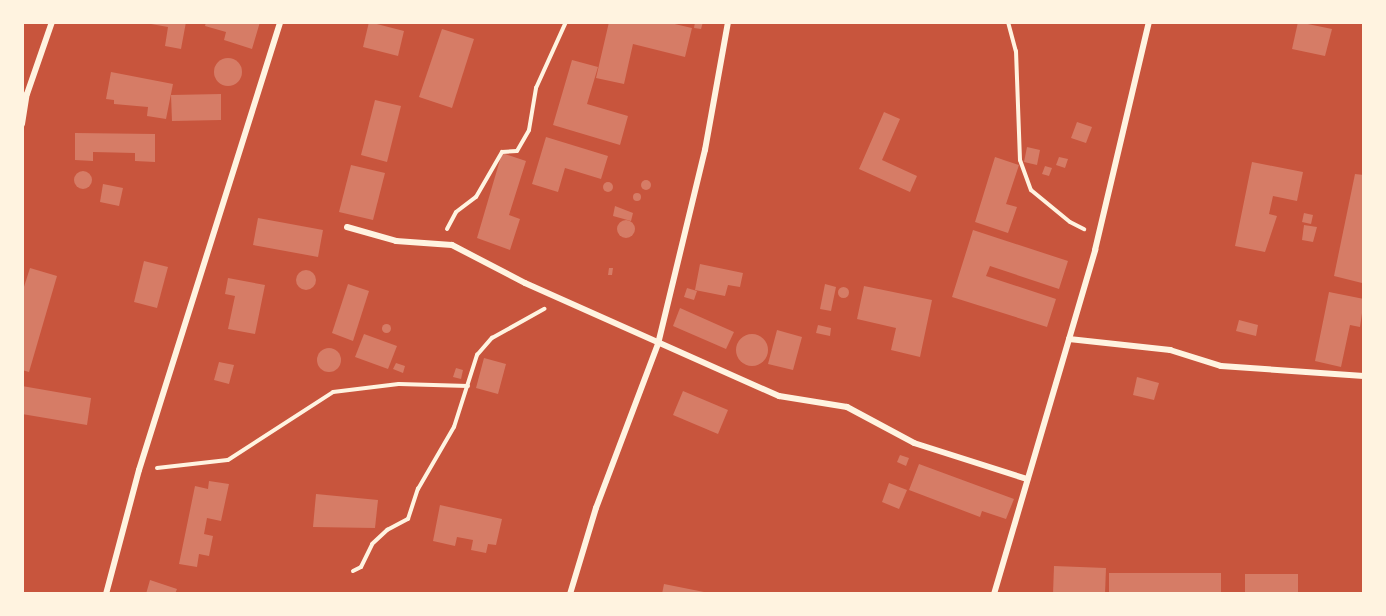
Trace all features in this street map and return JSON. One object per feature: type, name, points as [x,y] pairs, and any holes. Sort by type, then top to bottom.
[{"type":"street","points":[[22,124],[27,94],[52,22]]},
{"type":"street","points":[[106,594],[139,470],[280,22]]},
{"type":"street","points":[[570,594],[596,508],[658,344],[705,150],[728,22]]},
{"type":"street","points":[[994,594],[1099,236],[1149,22]]},
{"type":"street","points":[[347,227],[396,241],[452,245],[560,299],[658,344],[705,360],[779,396],[847,407],[914,443],[1027,480]]},
{"type":"street","points":[[1068,339],[1170,350],[1221,366],[1364,376]]},
{"type":"path","points":[[442,244],[456,213],[476,197],[496,159],[502,152],[517,151],[529,130],[536,88],[566,22]]},
{"type":"path","points":[[1008,22],[1016,51],[1020,160],[1031,190],[1070,222],[1099,236]]},
{"type":"path","points":[[353,571],[361,567],[379,537],[408,519],[418,489],[454,427],[477,355],[492,338],[560,299]]},
{"type":"path","points":[[139,470],[228,460],[333,392],[399,384],[468,386]]},
{"type":"building","points":[[186,22],[181,49],[165,46],[168,27],[151,24]]},
{"type":"building","points":[[206,22],[260,22],[252,49],[224,40],[226,32],[205,26]]},
{"type":"building","points":[[369,22],[404,31],[398,56],[363,47]]},
{"type":"building","points":[[609,22],[666,22],[692,28],[685,57],[633,44],[624,84],[596,78]]},
{"type":"building","points":[[695,22],[703,22],[701,29],[694,28]]},
{"type":"building","points":[[1298,22],[1332,29],[1325,56],[1292,49]]},
{"type":"building","points":[[442,29],[474,39],[452,108],[419,97]]},
{"type":"building","points":[[228,58],[238,62],[242,72],[238,82],[228,86],[218,82],[214,72],[218,62]]},
{"type":"building","points":[[572,60],[598,67],[587,104],[628,116],[620,145],[553,125]]},
{"type":"building","points":[[111,72],[173,84],[166,119],[147,116],[148,107],[114,104],[114,100],[106,99]]},
{"type":"building","points":[[221,94],[221,120],[172,121],[171,95]]},
{"type":"building","points":[[375,100],[401,106],[387,162],[361,155]]},
{"type":"building","points":[[884,112],[900,119],[882,160],[917,176],[910,192],[859,169]]},
{"type":"building","points":[[1077,122],[1092,127],[1086,143],[1071,138]]},
{"type":"building","points":[[75,133],[155,134],[155,162],[135,161],[135,153],[93,152],[93,161],[75,160]]},
{"type":"building","points":[[546,137],[608,156],[601,179],[565,168],[558,192],[532,184]]},
{"type":"building","points":[[1027,147],[1040,150],[1037,165],[1024,162]]},
{"type":"building","points":[[502,153],[526,161],[509,215],[520,219],[510,250],[477,238]]},
{"type":"building","points":[[995,157],[1019,165],[1006,204],[1017,207],[1008,233],[975,222]]},
{"type":"building","points":[[1059,157],[1068,159],[1065,168],[1056,165]]},
{"type":"building","points":[[1252,162],[1303,172],[1297,201],[1273,196],[1269,214],[1277,216],[1265,252],[1235,246]]},
{"type":"building","points":[[351,165],[385,173],[373,220],[339,212]]},
{"type":"building","points":[[1045,166],[1052,168],[1049,176],[1042,174]]},
{"type":"building","points":[[79,171],[87,171],[92,176],[90,187],[79,189],[74,184],[74,176]]},
{"type":"building","points":[[1355,174],[1364,175],[1362,283],[1334,276]]},
{"type":"building","points":[[646,180],[651,185],[646,190],[641,185]]},
{"type":"building","points":[[608,182],[612,183],[612,191],[608,192],[604,191],[603,187],[604,183]]},
{"type":"building","points":[[103,184],[123,188],[119,206],[100,202]]},
{"type":"building","points":[[637,193],[641,197],[637,201],[633,197]]},
{"type":"building","points":[[615,206],[633,213],[631,221],[613,216]]},
{"type":"building","points":[[1304,213],[1313,215],[1311,224],[1302,222]]},
{"type":"building","points":[[258,218],[323,230],[318,257],[253,245]]},
{"type":"building","points":[[626,220],[632,223],[635,229],[632,235],[626,238],[620,235],[617,229],[620,223]]},
{"type":"building","points":[[1304,225],[1317,227],[1313,242],[1302,240]]},
{"type":"building","points":[[973,230],[1068,261],[1059,289],[990,266],[986,276],[1056,299],[1047,327],[952,297]]},
{"type":"building","points":[[144,261],[168,267],[157,308],[134,302]]},
{"type":"building","points":[[700,264],[743,273],[740,287],[728,285],[725,296],[695,290]]},
{"type":"building","points":[[30,268],[57,276],[29,372],[22,370],[22,293]]},
{"type":"building","points":[[609,268],[613,268],[612,275],[608,275]]},
{"type":"building","points":[[306,270],[313,273],[316,280],[313,287],[306,290],[299,287],[296,280],[299,273]]},
{"type":"building","points":[[228,278],[265,285],[255,334],[228,329],[235,296],[225,294]]},
{"type":"building","points":[[348,284],[369,291],[353,341],[332,333]]},
{"type":"building","points":[[825,284],[836,287],[831,311],[820,309]]},
{"type":"building","points":[[864,286],[932,300],[920,357],[891,350],[896,328],[857,319]]},
{"type":"building","points":[[843,287],[847,288],[847,296],[843,297],[839,296],[838,292],[839,288]]},
{"type":"building","points":[[687,288],[697,291],[694,300],[684,297]]},
{"type":"building","points":[[1329,292],[1364,299],[1360,327],[1350,325],[1341,367],[1315,361]]},
{"type":"building","points":[[680,308],[734,332],[726,349],[673,326]]},
{"type":"building","points":[[1239,320],[1258,325],[1256,336],[1236,331]]},
{"type":"building","points":[[386,323],[391,328],[386,333],[381,328]]},
{"type":"building","points":[[818,325],[831,328],[830,336],[816,333]]},
{"type":"building","points":[[777,330],[802,337],[793,370],[768,364]]},
{"type":"building","points":[[364,334],[397,346],[388,369],[355,357]]},
{"type":"building","points":[[752,334],[763,339],[768,350],[763,361],[752,366],[741,361],[736,350],[741,339]]},
{"type":"building","points":[[329,348],[334,349],[340,355],[340,365],[334,371],[329,372],[324,371],[318,365],[317,360],[318,355],[324,349]]},
{"type":"building","points":[[484,358],[506,364],[498,394],[476,388]]},
{"type":"building","points":[[219,362],[234,365],[229,384],[214,380]]},
{"type":"building","points":[[396,363],[405,366],[403,373],[393,369]]},
{"type":"building","points":[[456,368],[463,370],[461,379],[453,377]]},
{"type":"building","points":[[1137,377],[1159,383],[1154,400],[1133,395]]},
{"type":"building","points":[[22,386],[91,398],[87,425],[22,414]]},
{"type":"building","points":[[683,391],[728,410],[718,434],[673,415]]},
{"type":"building","points":[[900,455],[909,458],[906,466],[897,462]]},
{"type":"building","points":[[919,464],[1014,499],[1006,519],[982,511],[980,517],[909,490]]},
{"type":"building","points":[[209,481],[229,484],[221,521],[207,518],[204,534],[213,536],[209,556],[199,554],[197,567],[179,564],[195,486],[208,489]]},
{"type":"building","points":[[889,483],[907,490],[899,509],[882,502]]},
{"type":"building","points":[[316,494],[378,500],[375,528],[313,527]]},
{"type":"building","points":[[440,505],[502,519],[496,545],[488,544],[486,553],[471,550],[473,540],[457,537],[455,546],[433,541]]},
{"type":"building","points":[[1054,566],[1106,568],[1105,594],[1053,594]]},
{"type":"building","points":[[1109,573],[1221,573],[1221,594],[1109,594]]},
{"type":"building","points":[[1245,574],[1298,574],[1298,594],[1245,594]]},
{"type":"building","points":[[150,580],[177,589],[175,594],[146,594]]},
{"type":"building","points":[[664,584],[704,592],[704,594],[662,594]]}]
